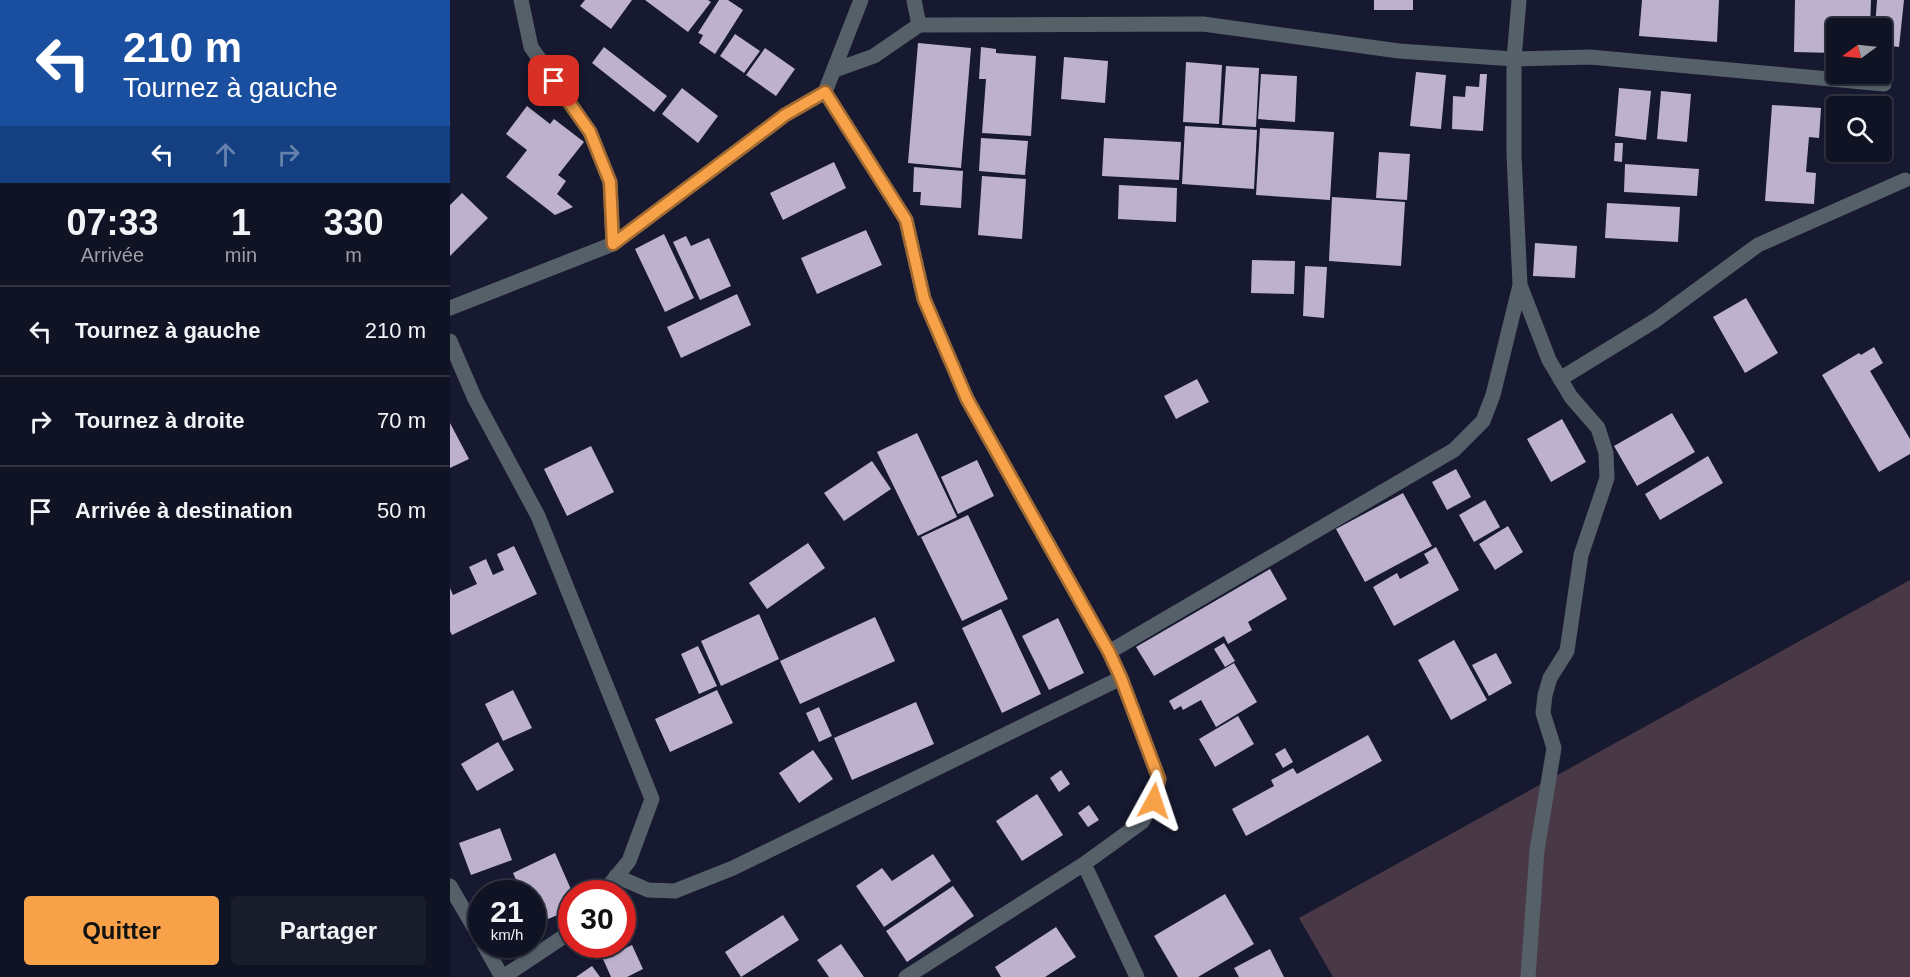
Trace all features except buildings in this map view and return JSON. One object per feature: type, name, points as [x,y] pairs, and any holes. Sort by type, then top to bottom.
[{"type":"street","points":[[521,0],[531,47],[590,132],[610,182],[613,244]]},
{"type":"street","points":[[450,308],[613,244],[785,115],[825,92],[861,0]]},
{"type":"street","points":[[914,0],[919,26]]},
{"type":"street","points":[[1109,652],[1454,450],[1483,421],[1493,395],[1520,285],[1514,155],[1514,59],[1519,0]]},
{"type":"street","points":[[835,70],[874,56],[919,26],[1203,24],[1398,51],[1514,59],[1590,57],[1826,79]]},
{"type":"street","points":[[825,92],[906,220],[924,299],[967,399],[1109,652],[1159,779],[1154,801],[1142,822],[1084,864],[906,977]]},
{"type":"street","points":[[1560,379],[1656,320],[1758,245],[1905,180]]},
{"type":"street","points":[[1520,285],[1549,360],[1571,397],[1598,428],[1606,453],[1607,478],[1581,555],[1567,651],[1550,678],[1545,695],[1543,713],[1554,748],[1537,850],[1528,977]]},
{"type":"street","points":[[450,341],[475,399],[538,516],[652,799],[629,861],[613,880]]},
{"type":"street","points":[[616,876],[648,890],[675,891],[733,868],[1121,678]]},
{"type":"street","points":[[1084,864],[1137,977]]},
{"type":"street","points":[[450,886],[468,918]]},
{"type":"street","points":[[491,958],[502,977],[558,940]]},
{"type":"shaded area","points":[[1910,580],[1910,977],[1333,977],[1299,918]]},
{"type":"route","points":[[554,81],[590,132],[610,182],[613,244],[785,115],[825,92],[906,220],[924,299],[967,399],[1109,652],[1159,779],[1154,801]]}]
